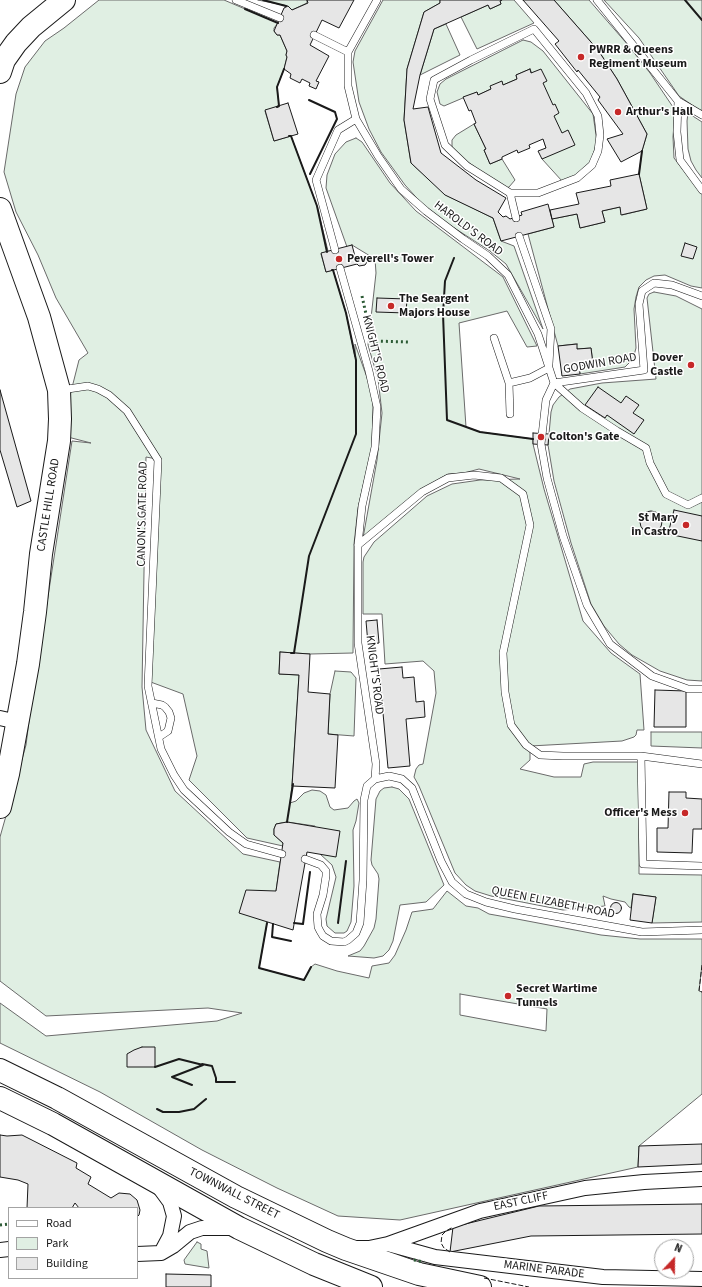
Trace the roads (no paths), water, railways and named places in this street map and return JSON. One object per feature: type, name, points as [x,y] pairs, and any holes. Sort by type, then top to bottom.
[{"type":"main road","points":[[0,72],[4,60],[20,38],[41,18],[64,0]]},
{"type":"main road","name":"CASTLE HILL ROAD","points":[[0,209],[40,317],[58,390],[59,441],[40,554],[34,620],[9,720],[8,774],[0,807]]},
{"type":"main road","name":"TOWNWALL STREET","points":[[0,1070],[57,1098],[236,1197],[346,1249],[419,1274],[480,1287]]},
{"type":"main road","points":[[0,1098],[53,1124],[239,1228],[314,1264],[371,1287]]},
{"type":"street","name":"EAST CLIFF","points":[[346,1249],[369,1248],[388,1244],[480,1211],[585,1188],[644,1182],[702,1179]]},
{"type":"street","points":[[155,1181],[170,1202],[174,1216],[170,1236],[161,1254]]},
{"type":"street","points":[[138,1254],[161,1254],[190,1232],[202,1228],[239,1228]]},
{"type":"street","name":"MARINE PARADE","points":[[388,1244],[436,1257],[603,1277],[702,1279]]},
{"type":"lane","points":[[314,35],[348,52],[377,0]]},
{"type":"lane","points":[[597,0],[678,102],[702,115]]},
{"type":"lane","points":[[238,1],[280,18]]},
{"type":"lane","points":[[510,193],[538,193],[577,178],[592,165],[598,151],[600,135],[598,116],[586,93],[534,29],[434,80],[430,99],[445,145],[467,166],[510,193],[516,218]]},
{"type":"lane","name":"HAROLD'S ROAD","points":[[348,52],[348,86],[356,119],[378,156],[401,188],[426,211],[488,256],[508,275],[538,334],[549,368]]},
{"type":"lane","points":[[678,102],[677,132],[680,160],[702,190]]},
{"type":"lane","points":[[335,248],[316,180],[338,130],[356,119]]},
{"type":"lane","points":[[509,383],[530,378],[549,368],[551,330],[519,236]]},
{"type":"lane","name":"KNIGHT'S ROAD","points":[[340,268],[369,371],[377,407],[375,447],[362,506],[358,545],[358,643],[376,764],[375,780]]},
{"type":"lane","name":"GODWIN ROAD","points":[[549,368],[554,383],[644,370],[639,304],[642,291],[654,283],[672,285],[702,296]]},
{"type":"lane","points":[[494,338],[509,383],[510,414]]},
{"type":"lane","points":[[702,498],[688,505],[666,494],[650,463],[646,448],[582,408],[554,383],[546,400],[541,444],[547,478],[563,536],[587,604],[610,644],[652,676],[688,689],[702,689]]},
{"type":"lane","name":"CANON'S GATE ROAD","points":[[58,390],[88,386],[109,394],[127,411],[158,460],[148,686],[161,749],[174,775],[184,790],[229,832],[246,844],[282,854]]},
{"type":"lane","points":[[358,545],[422,492],[448,478],[474,475],[501,478],[523,494],[530,525],[503,653],[510,725],[526,744],[540,755],[641,756],[702,764]]},
{"type":"lane","points":[[152,703],[165,707],[171,718],[168,731],[159,737]]},
{"type":"lane","points":[[641,756],[643,864],[702,866]]},
{"type":"lane","name":"QUEEN ELIZABETH ROAD","points":[[375,780],[389,776],[402,779],[412,788],[441,861],[452,882],[466,894],[486,902],[515,909],[642,932],[702,930]]},
{"type":"lane","points":[[305,859],[321,865],[326,871],[323,895],[318,914],[318,927],[323,936],[331,941],[344,942],[356,933],[360,923],[363,880],[364,800],[367,786],[375,780]]},
{"type":"place","name":"PWRR & Queens Regiment Museum","points":[[581,57]]},
{"type":"place","name":"Arthur's Hall","points":[[618,112]]},
{"type":"place","name":"Peverell's Tower","points":[[339,259]]},
{"type":"place","name":"The Seargent Majors House","points":[[391,306]]},
{"type":"place","name":"Dover Castle","points":[[691,365]]},
{"type":"place","name":"Colton's Gate","points":[[541,437]]},
{"type":"place","name":"St Mary in Castro","points":[[686,525]]},
{"type":"place","name":"Officer's Mess","points":[[685,813]]},
{"type":"place","name":"Secret Wartime Tunnels","points":[[508,996]]}]
